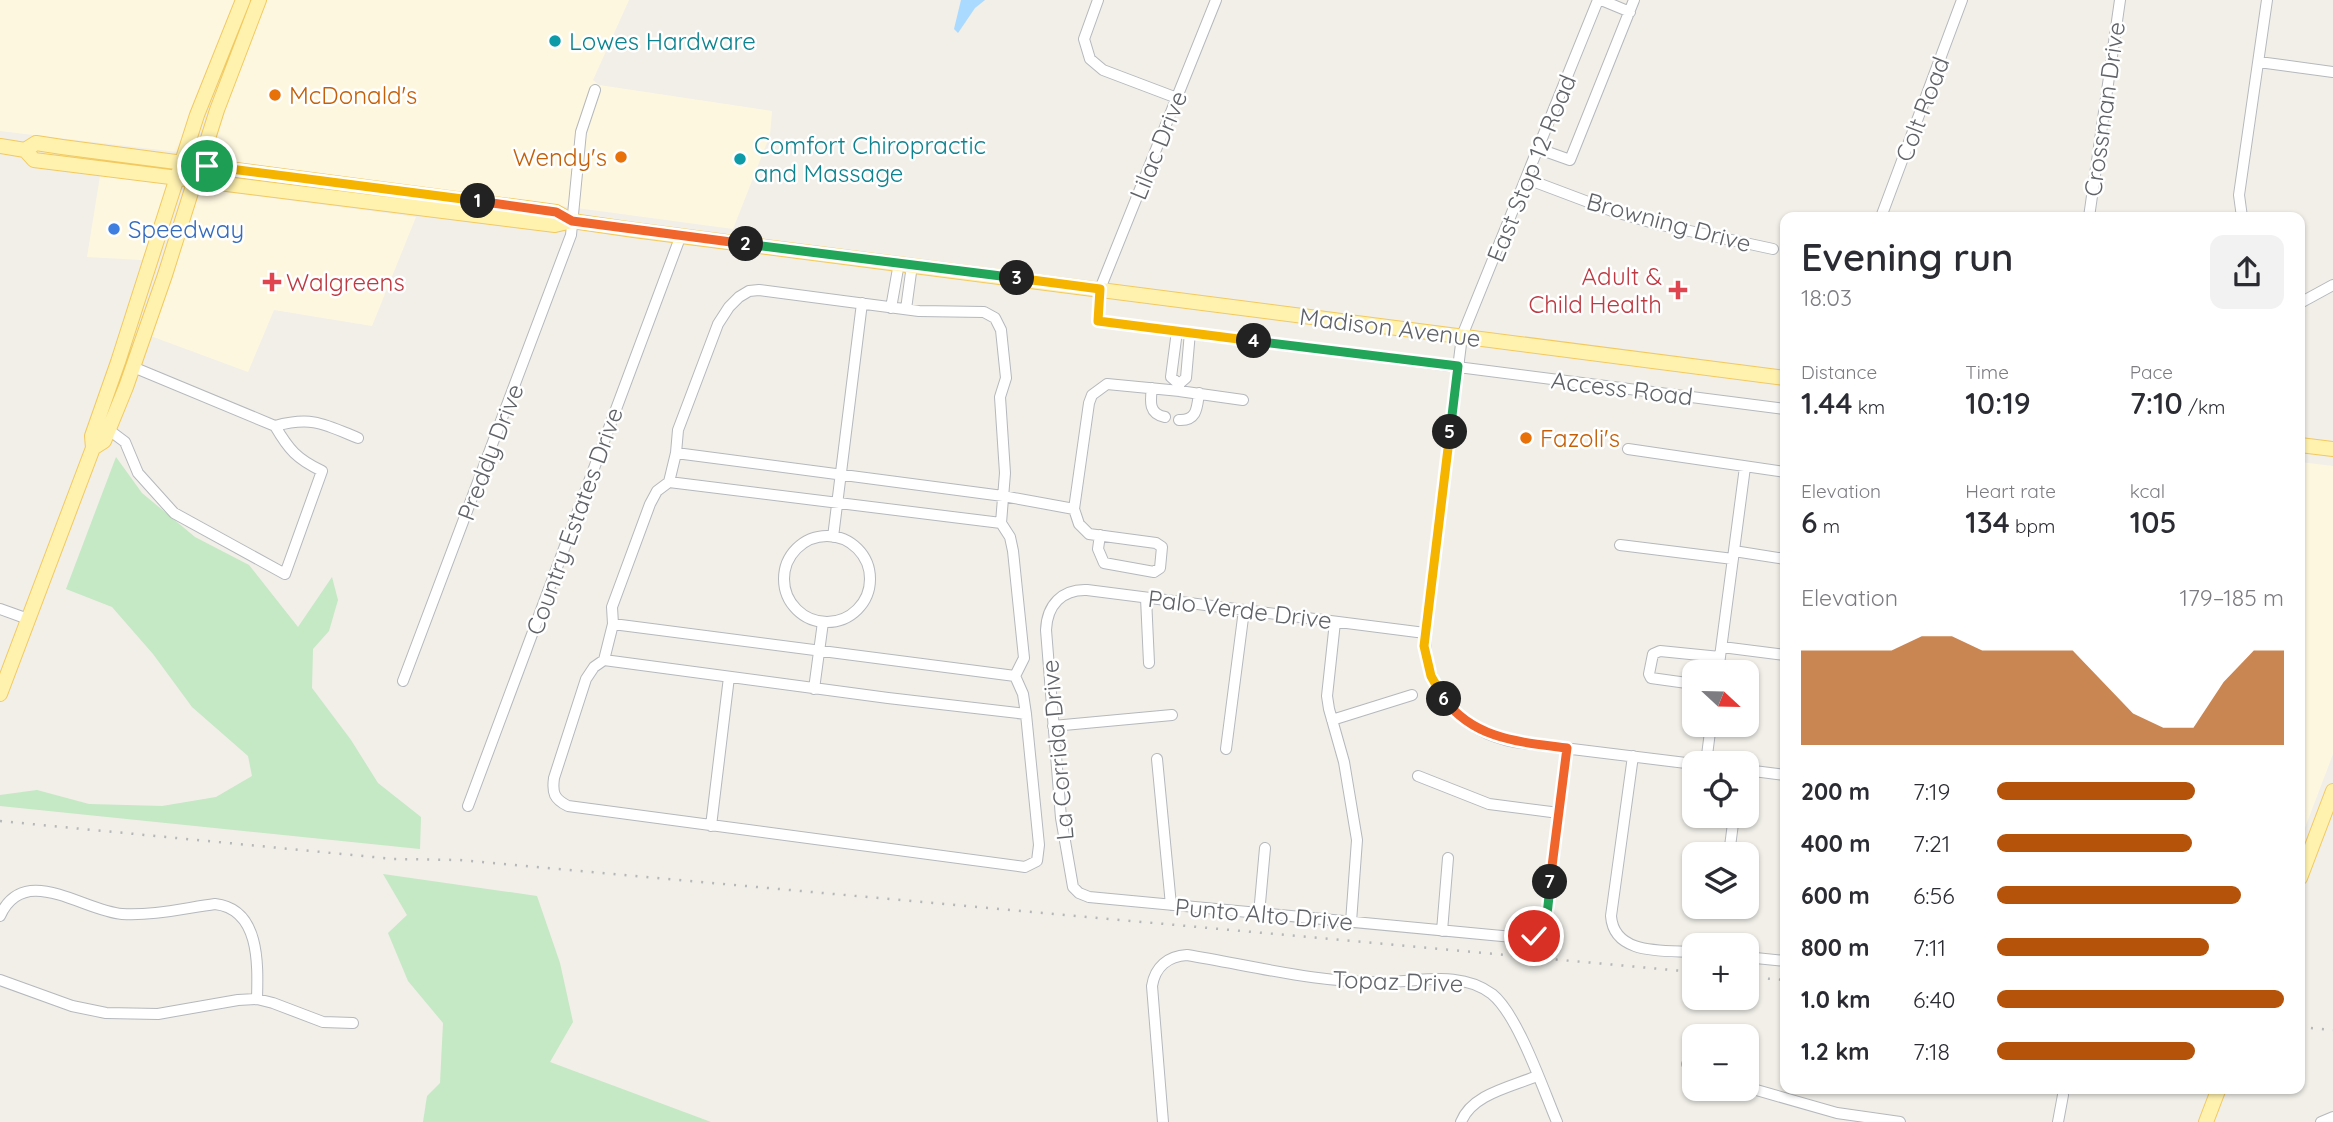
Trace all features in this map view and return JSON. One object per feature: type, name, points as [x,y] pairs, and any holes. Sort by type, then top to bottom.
[{"type":"main road","points":[[0,694],[93,448],[92,436],[207,88],[243,0]]},
{"type":"main road","points":[[243,40],[239,30],[250,0]]},
{"type":"main road","points":[[93,448],[104,441],[133,367],[222,96],[259,0]]},
{"type":"main road","name":"Madison Avenue","points":[[25,150],[36,143],[183,162],[556,212],[572,221]]},
{"type":"main road","name":"Madison Avenue","points":[[0,146],[25,150],[34,160],[555,225],[572,221],[1780,377]]},
{"type":"main road","points":[[2305,446],[2333,449]]},
{"type":"main road","points":[[2305,862],[2333,791]]},
{"type":"main road","points":[[2206,1122],[2217,1094]]},
{"type":"street","points":[[1098,0],[1084,39],[1090,59],[1103,69],[1177,98]]},
{"type":"street","name":"Lilac Drive","points":[[1100,289],[1216,0]]},
{"type":"street","points":[[1599,0],[1630,12]]},
{"type":"street","name":"East Stop 12 Road","points":[[1599,0],[1462,336],[1425,633],[1426,659],[1436,688],[1449,706],[1468,723],[1503,739],[1682,762]]},
{"type":"street","points":[[1539,149],[1570,160],[1634,0]]},
{"type":"street","name":"Colt Road","points":[[1883,212],[1962,0]]},
{"type":"street","name":"Crossman Drive","points":[[2090,212],[2120,0]]},
{"type":"street","points":[[2241,212],[2239,195],[2267,0]]},
{"type":"street","points":[[2259,62],[2333,72]]},
{"type":"street","name":"Preddy Drive","points":[[403,681],[571,235],[581,132],[595,90]]},
{"type":"street","name":"Browning Drive","points":[[1527,179],[1612,211],[1657,224],[1773,249]]},
{"type":"street","name":"Country Estates Drive","points":[[468,806],[681,235]]},
{"type":"street","points":[[891,308],[905,264]]},
{"type":"street","points":[[905,264],[906,309]]},
{"type":"street","points":[[2305,300],[2333,285]]},
{"type":"street","name":"Access Road","points":[[1100,289],[1098,321],[1780,408]]},
{"type":"street","points":[[759,290],[891,308],[984,312],[993,316],[1000,325],[1006,378],[1000,397],[1005,473],[1001,523],[1010,537],[1013,551],[1024,658],[1014,676],[1023,694],[1026,714],[1039,845],[1037,859],[1025,867],[568,806],[552,792],[554,778],[586,679],[594,667],[604,660],[613,624],[612,607],[650,503],[657,491],[669,482],[678,430],[718,324],[729,307],[749,291],[759,290]]},
{"type":"street","points":[[833,537],[862,303]]},
{"type":"street","points":[[1177,331],[1171,377],[1180,387]]},
{"type":"street","points":[[1180,387],[1186,379],[1191,332]]},
{"type":"street","points":[[109,430],[125,442],[138,473],[174,513],[285,574],[323,471],[301,461],[289,450],[275,426],[133,367]]},
{"type":"street","points":[[1100,536],[1098,549],[1104,563],[1154,572],[1160,568],[1162,547],[1156,543],[1089,534],[1079,524],[1074,509],[1087,412],[1092,395],[1107,384],[1152,388],[1180,387],[1199,394],[1243,400]]},
{"type":"street","points":[[1152,388],[1150,403],[1153,411],[1157,416],[1166,417]]},
{"type":"street","points":[[1179,420],[1190,419],[1195,415],[1199,394]]},
{"type":"street","points":[[275,426],[292,421],[317,421],[358,438]]},
{"type":"street","points":[[1628,449],[1780,471]]},
{"type":"street","points":[[676,453],[1003,496],[1074,509]]},
{"type":"street","points":[[1720,660],[1745,467]]},
{"type":"street","points":[[669,482],[1001,523]]},
{"type":"street","points":[[833,537],[852,544],[862,555],[869,569],[870,584],[865,599],[856,611],[843,619],[823,622],[807,617],[794,606],[786,591],[785,575],[790,559],[801,546],[816,538],[833,537]]},
{"type":"street","points":[[1620,545],[1780,559]]},
{"type":"street","name":"Palo Verde Drive","points":[[1057,600],[1080,590],[1425,633]]},
{"type":"street","points":[[1146,597],[1149,663]]},
{"type":"street","name":"La Corrida Drive","points":[[1057,600],[1048,613],[1045,626],[1061,818],[1071,883],[1075,890],[1086,896]]},
{"type":"street","points":[[0,608],[28,619]]},
{"type":"street","points":[[1226,749],[1244,610]]},
{"type":"street","points":[[814,689],[823,622]]},
{"type":"street","points":[[1335,622],[1327,690],[1344,762],[1357,840],[1351,922]]},
{"type":"street","points":[[613,624],[1014,676]]},
{"type":"street","points":[[1682,682],[1651,678],[1649,674],[1653,654],[1660,651],[1780,655]]},
{"type":"street","points":[[604,660],[814,689],[1026,714]]},
{"type":"street","points":[[711,826],[729,677]]},
{"type":"street","points":[[1332,720],[1412,695]]},
{"type":"street","points":[[1053,726],[1172,715]]},
{"type":"street","points":[[1418,776],[1489,804],[1559,813],[1567,748]]},
{"type":"street","points":[[1633,756],[1611,916],[1613,928],[1626,944],[1635,947],[1682,951]]},
{"type":"street","points":[[1157,760],[1171,905]]},
{"type":"street","points":[[1759,772],[1780,774]]},
{"type":"street","name":"Punto Alto Drive","points":[[1086,896],[1523,938],[1538,934],[1546,919],[1559,813]]},
{"type":"street","points":[[1259,914],[1265,848]]},
{"type":"street","points":[[1442,931],[1448,858]]},
{"type":"street","points":[[0,916],[9,902],[17,896],[27,891],[44,890],[97,909],[127,914],[215,904],[231,908],[245,918],[253,937],[257,999]]},
{"type":"street","name":"Topaz Drive","points":[[1163,1122],[1152,986],[1155,974],[1162,965],[1175,957],[1187,955],[1333,979],[1377,982],[1444,978],[1465,981],[1484,989],[1503,1006],[1514,1024],[1557,1122]]},
{"type":"street","points":[[1759,958],[1780,960]]},
{"type":"street","points":[[0,980],[72,1006],[114,1014],[158,1014],[257,999],[323,1022],[353,1023]]},
{"type":"street","points":[[1461,1122],[1464,1114],[1478,1100],[1537,1076]]},
{"type":"street","points":[[1759,1091],[1850,1116],[1900,1122]]},
{"type":"street","points":[[2058,1122],[2063,1094]]},
{"type":"street","points":[[2321,1122],[2333,1117]]},
{"type":"shaded area","points":[[0,0],[237,0],[178,152],[0,131]]},
{"type":"shaded area","points":[[261,0],[629,0],[593,80],[599,85],[772,111],[770,135],[733,229],[207,158]]},
{"type":"shaded area","points":[[100,176],[172,182],[142,260],[87,257]]},
{"type":"shaded area","points":[[196,188],[416,217],[372,326],[274,310],[248,372],[148,335]]},
{"type":"shaded area","points":[[2305,463],[2333,466],[2333,754],[2305,828]]},
{"type":"green space","points":[[116,457],[142,493],[195,537],[249,565],[298,627],[332,577],[338,600],[329,631],[313,649],[312,688],[351,740],[378,783],[421,817],[420,849],[0,806],[0,795],[37,790],[89,804],[162,806],[216,797],[252,776],[248,756],[192,707],[153,654],[112,607],[66,589]]},
{"type":"green space","points":[[383,874],[537,896],[560,963],[573,1022],[550,1062],[711,1122],[423,1122],[427,1096],[440,1083],[443,1023],[408,981],[388,933],[407,915]]},
{"type":"water","points":[[961,0],[985,0],[975,8],[958,33],[954,29]]},
{"type":"railway","points":[[0,821],[394,859],[459,860],[1682,971]]},
{"type":"railway","points":[[1759,978],[1780,980]]},
{"type":"railway","points":[[2305,1027],[2333,1030]]},
{"type":"place","name":"Lowes Hardware","points":[[555,41]]},
{"type":"place","name":"McDonald's","points":[[275,95]]},
{"type":"place","name":"Wendy's","points":[[621,157]]},
{"type":"place","name":"Comfort Chiropractic and Massage","points":[[740,159]]},
{"type":"place","name":"Speedway","points":[[114,229]]},
{"type":"place","name":"Walgreens","points":[[272,282]]},
{"type":"place","name":"Adult & Child Health","points":[[1678,290]]},
{"type":"place","name":"Fazoli's","points":[[1526,438]]},
{"type":"route","points":[[207,166],[556,212],[572,221],[1100,289],[1098,321],[1458,366],[1424,646],[1428,668],[1436,688],[1449,706],[1468,723],[1487,734],[1503,739],[1567,748],[1546,919],[1544,926],[1534,936]]}]
